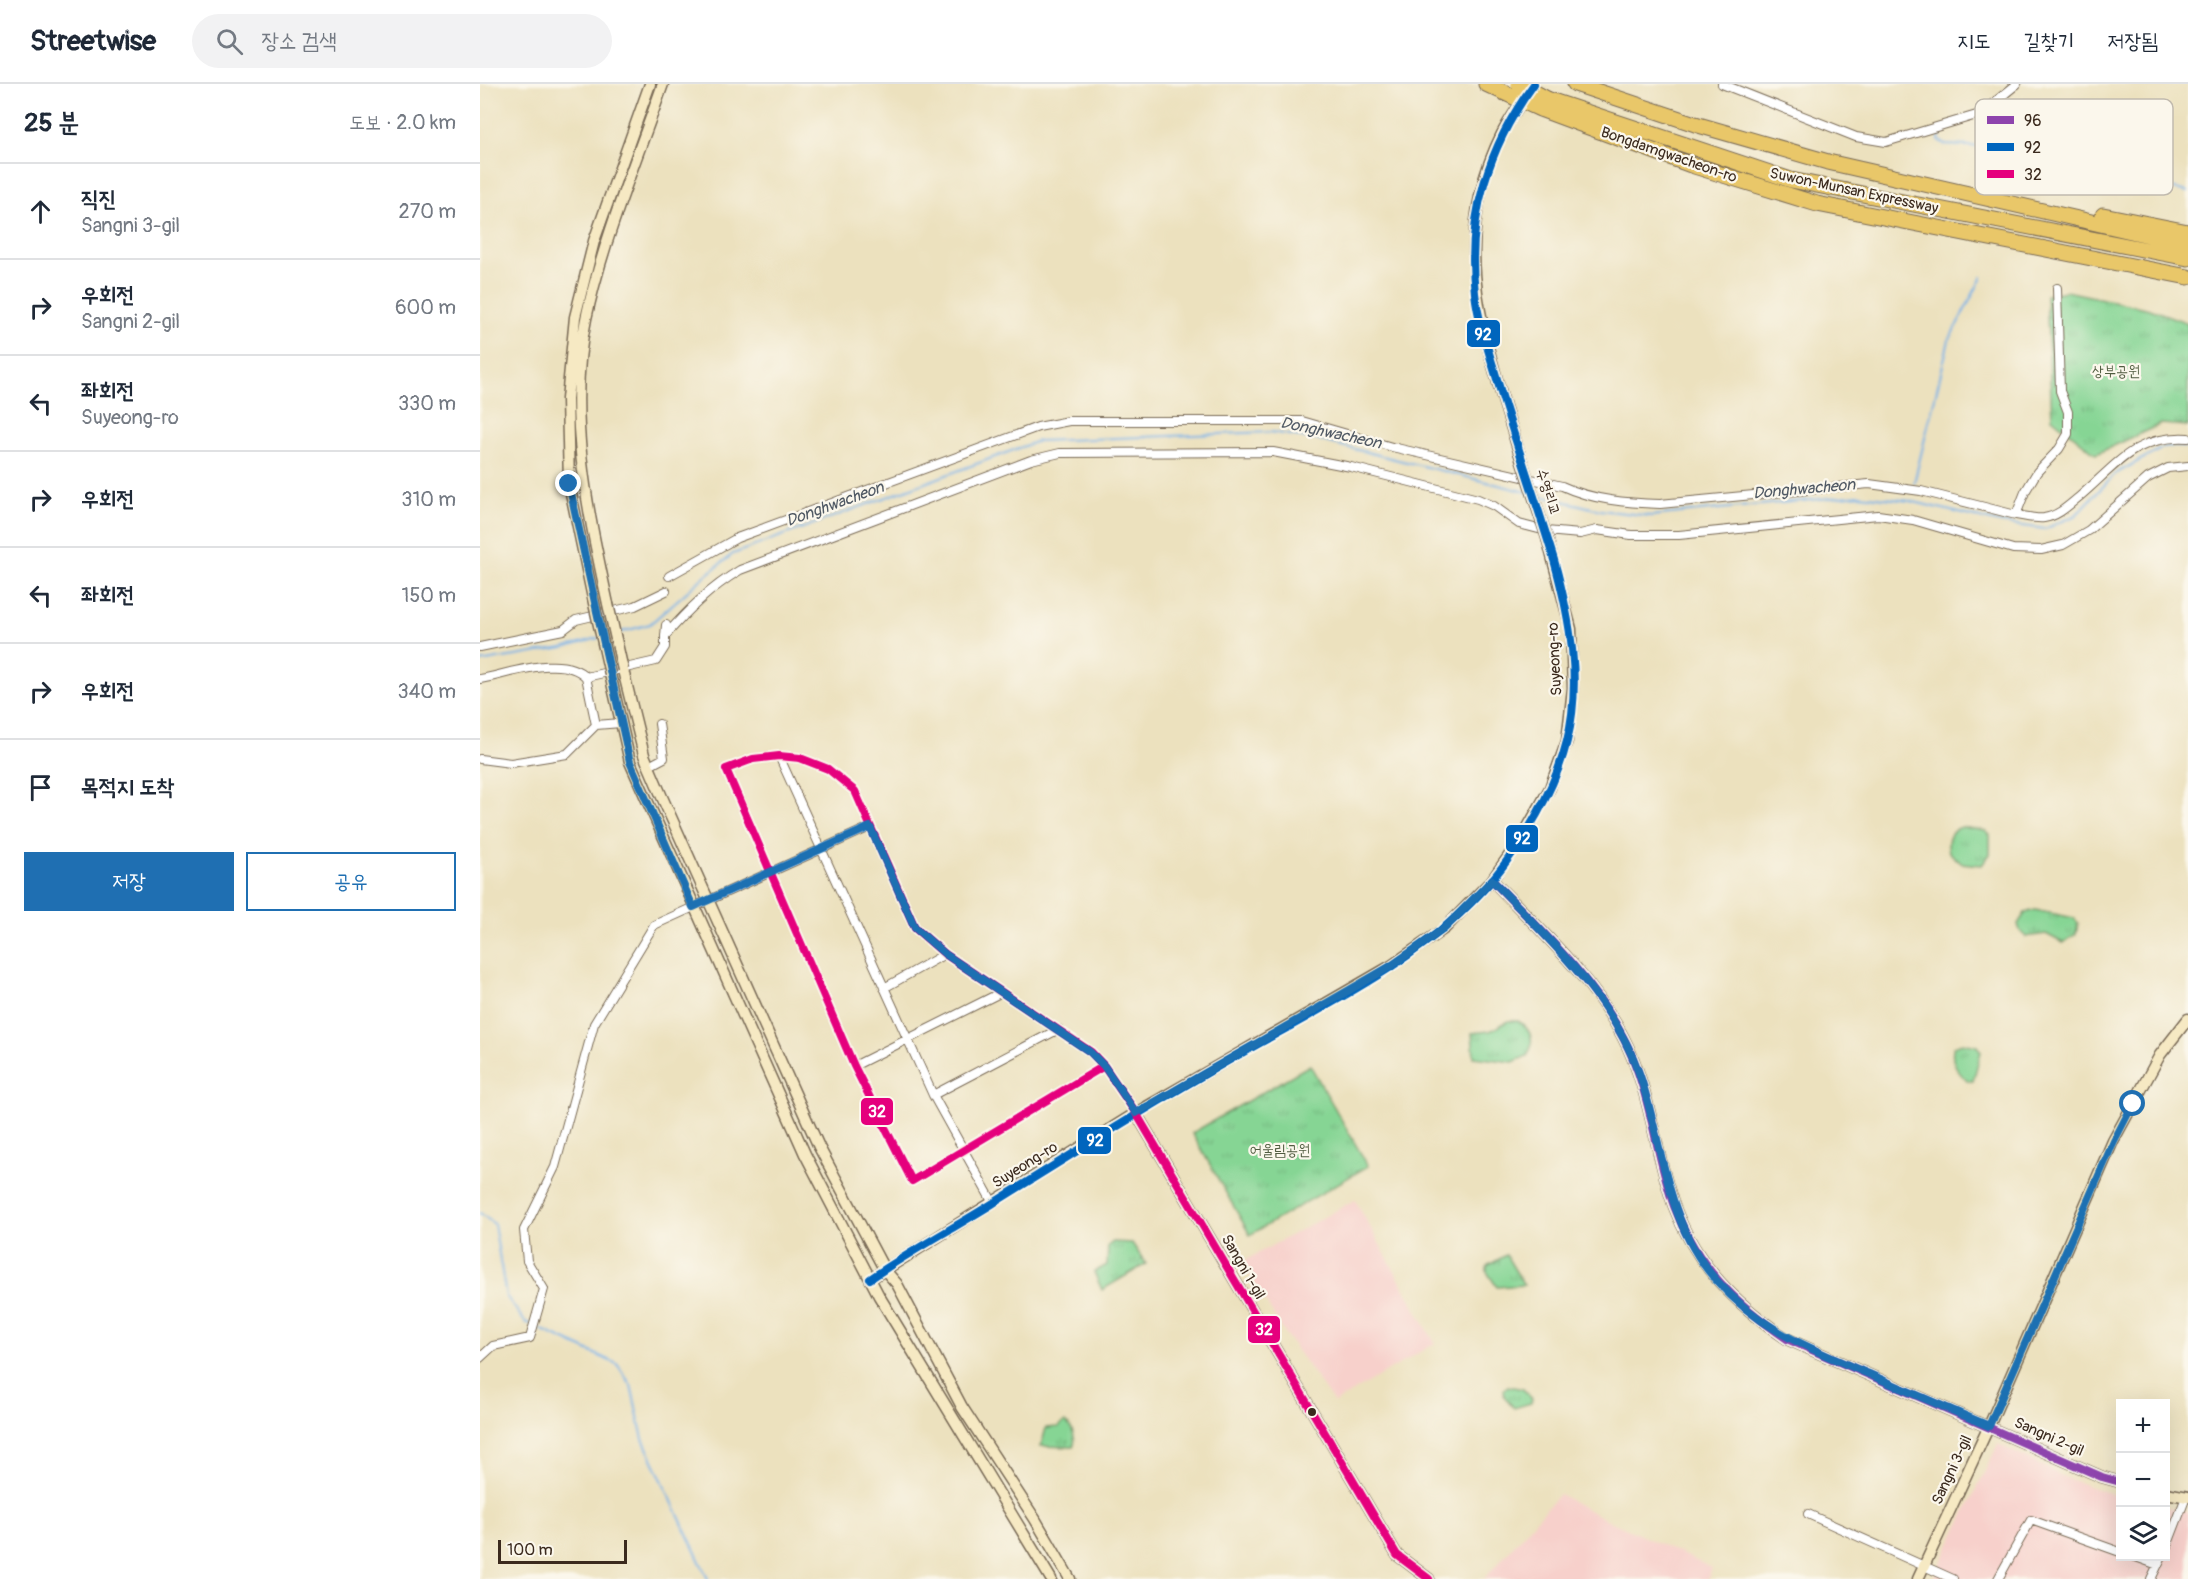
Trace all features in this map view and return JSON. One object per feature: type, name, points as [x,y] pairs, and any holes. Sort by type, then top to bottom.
[{"type":"highway","name":"Bongdamgwacheon-ro","points":[[1486,84],[1503,92],[1544,104],[1691,165],[1817,204],[2188,277]]},
{"type":"highway","name":"Suwon-Munsan Expressway","points":[[1519,84],[1544,104],[1791,180],[2188,258]]},
{"type":"highway","name":"Suwon-Munsan Expressway","points":[[1575,84],[1695,124],[1828,162],[1975,194]]},
{"type":"highway","points":[[1602,84],[1684,112],[1821,152],[1975,189]]},
{"type":"highway","name":"Suwon-Munsan Expressway","points":[[1982,195],[2135,228]]},
{"type":"highway","points":[[1999,195],[2135,228],[2188,244]]},
{"type":"highway","points":[[2135,228],[2188,227]]},
{"type":"highway","points":[[2135,228],[2188,232]]},
{"type":"street","points":[[650,84],[594,241],[574,317],[567,399],[569,484],[630,762],[805,1154],[870,1279],[950,1415],[1025,1532],[1051,1579]]},
{"type":"street","points":[[663,84],[608,245],[586,319],[578,399],[583,487],[623,670],[649,766],[819,1147],[884,1269],[897,1284],[962,1407],[1035,1519],[1070,1579]]},
{"type":"street","name":"수영리교","points":[[1534,84],[1502,133],[1486,173],[1477,211],[1473,248],[1475,295],[1483,331],[1548,542]]},
{"type":"street","points":[[1722,84],[1856,137],[1886,142],[1975,115]]},
{"type":"street","points":[[1999,99],[2018,84]]},
{"type":"street","points":[[2016,515],[2025,492],[2037,472],[2059,449],[2067,434],[2068,412],[2060,391],[2057,288]]},
{"type":"street","points":[[669,576],[737,538],[1038,427],[1069,421],[1302,421],[1404,450],[1629,503],[1660,504],[1869,484],[1921,491],[2016,515],[2043,519],[2062,512],[2124,454],[2140,445],[2173,437],[2188,438]]},
{"type":"street","points":[[665,636],[696,602],[717,584],[740,570],[1031,459],[1060,453],[1245,451],[1294,455],[1478,500],[1494,506],[1519,524],[1546,531],[1580,534],[1597,530],[1631,535],[1671,535],[1878,515],[1912,520],[2013,549],[2041,550],[2063,545],[2090,530],[2148,478],[2168,468],[2188,466]]},
{"type":"street","name":"Suyeong-ro","points":[[870,1279],[1136,1113],[1391,966],[1445,928],[1492,880],[1523,836],[1550,788],[1568,741],[1574,688],[1571,629],[1548,542]]},
{"type":"street","points":[[480,647],[563,630],[576,620],[635,606],[666,591]]},
{"type":"street","points":[[586,677],[656,661],[665,647],[666,625]]},
{"type":"street","points":[[480,680],[556,665],[572,666],[586,677],[596,725]]},
{"type":"street","points":[[480,759],[511,763],[567,754],[596,725],[621,723]]},
{"type":"street","points":[[649,766],[664,758],[659,724]]},
{"type":"street","points":[[779,756],[933,1095],[993,1203]]},
{"type":"street","points":[[1104,1066],[912,1180],[854,1066],[726,769],[753,759],[779,756],[800,758],[828,769],[855,791],[915,928],[945,954],[1000,993],[1059,1029],[1090,1052],[1104,1066],[1136,1113]]},
{"type":"street","points":[[480,1358],[493,1346],[530,1338],[544,1289],[527,1261],[524,1230],[555,1167],[594,1024],[654,926],[870,827]]},
{"type":"street","name":"Sangni 2-gil","points":[[1492,880],[1596,994],[1623,1036],[1639,1073],[1674,1205],[1690,1240],[1715,1279],[1750,1313],[1787,1339],[1989,1426],[2102,1478],[2116,1481]]},
{"type":"street","points":[[884,988],[945,954]]},
{"type":"street","points":[[854,1066],[1000,993]]},
{"type":"street","name":"Sangni 3-gil","points":[[1918,1579],[1989,1426],[2114,1141],[2160,1055],[2188,1019]]},
{"type":"street","points":[[933,1095],[1059,1029]]},
{"type":"street","name":"Sangni 1-gil","points":[[1136,1113],[1397,1555],[1429,1579]]},
{"type":"street","points":[[2170,1494],[2187,1497],[2170,1538]]},
{"type":"street","points":[[1808,1514],[1953,1579]]},
{"type":"street","points":[[1998,1579],[2031,1520],[2116,1550]]},
{"type":"street","points":[[2146,1561],[2158,1565]]},
{"type":"street","points":[[2151,1579],[2160,1561]]},
{"type":"shaded area","points":[[1355,1200],[1435,1343],[1334,1403],[1282,1329],[1242,1262]]},
{"type":"shaded area","points":[[1998,1444],[2066,1478],[2116,1496],[2116,1561],[2170,1561],[2170,1508],[2188,1511],[2188,1579],[1933,1579]]},
{"type":"shaded area","points":[[1559,1494],[1603,1518],[1712,1568],[1708,1579],[1484,1579]]},
{"type":"green space","name":"상부공원","points":[[2066,291],[2150,309],[2188,323],[2188,426],[2161,424],[2096,454],[2052,418],[2046,295]]},
{"type":"green space","points":[[1962,827],[1985,831],[1990,835],[1990,854],[1982,865],[1961,863],[1949,852],[1950,836],[1954,830]]},
{"type":"green space","points":[[2035,910],[2074,918],[2078,923],[2076,934],[2063,943],[2046,934],[2026,937],[2020,931],[2018,924],[2025,913]]},
{"type":"green space","points":[[1508,1021],[1518,1021],[1529,1032],[1531,1046],[1527,1056],[1513,1062],[1474,1057],[1472,1033],[1490,1031]]},
{"type":"green space","points":[[1962,1043],[1977,1046],[1981,1052],[1973,1081],[1967,1081],[1954,1060],[1954,1046]]},
{"type":"green space","name":"어울림공원","points":[[1310,1065],[1368,1166],[1250,1235],[1192,1133]]},
{"type":"green space","points":[[1113,1242],[1132,1243],[1146,1264],[1102,1290],[1094,1272],[1107,1265],[1108,1246]]},
{"type":"green space","points":[[1506,1255],[1524,1285],[1497,1287],[1487,1272],[1487,1266]]},
{"type":"green space","points":[[1508,1386],[1523,1389],[1532,1399],[1531,1403],[1514,1408],[1504,1396],[1504,1389]]},
{"type":"green space","points":[[1065,1422],[1073,1433],[1073,1447],[1041,1446],[1046,1428],[1058,1427]]},
{"type":"waterway","points":[[1940,134],[1939,140],[1945,145],[1975,146]]},
{"type":"waterway","points":[[2173,189],[2188,192]]},
{"type":"waterway","points":[[1914,483],[1949,340],[1982,277]]},
{"type":"waterway","name":"Donghwacheon","points":[[618,633],[650,624],[733,554],[1038,441],[1271,432],[1314,439],[1527,492]]},
{"type":"waterway","name":"Donghwacheon","points":[[1538,495],[1600,510],[1650,516],[1860,495],[1910,501],[2000,523],[2045,529],[2076,515],[2115,474],[2166,446],[2188,447]]},
{"type":"waterway","name":"Donghwacheon","points":[[480,662],[563,648],[598,638]]},
{"type":"waterway","points":[[480,1213],[494,1224],[506,1296],[525,1322],[530,1324]]},
{"type":"waterway","points":[[536,1327],[617,1364],[631,1385],[643,1439],[708,1579]]},
{"type":"transit line","name":"92","points":[[870,1279],[1165,1097],[1331,1004],[1401,960],[1464,910],[1492,880],[1527,832],[1555,778],[1567,741],[1574,696],[1572,650],[1565,604],[1554,560],[1483,331],[1475,293],[1473,265],[1474,237],[1484,183],[1505,132],[1518,107],[1534,84]]},
{"type":"transit line","name":"32","points":[[1104,1066],[912,1181],[854,1066],[726,769],[753,759],[779,756],[800,758],[828,769],[855,791],[915,928],[945,954],[1091,1052],[1104,1066],[1136,1113],[1397,1555],[1429,1579]]},
{"type":"transit line","name":"96","points":[[1492,880],[1580,974],[1596,994],[1623,1037],[1640,1078],[1667,1185],[1683,1228],[1706,1265],[1734,1297],[1787,1339],[2102,1477],[2116,1481]]},
{"type":"route","points":[[569,484],[630,762],[693,907],[870,827],[915,928],[945,954],[1000,993],[1059,1029],[1090,1052],[1104,1066],[1136,1113],[1391,966],[1445,928],[1492,880],[1596,994],[1623,1036],[1639,1073],[1674,1205],[1690,1240],[1715,1279],[1750,1313],[1787,1339],[1989,1426],[2114,1141],[2133,1104]]}]
